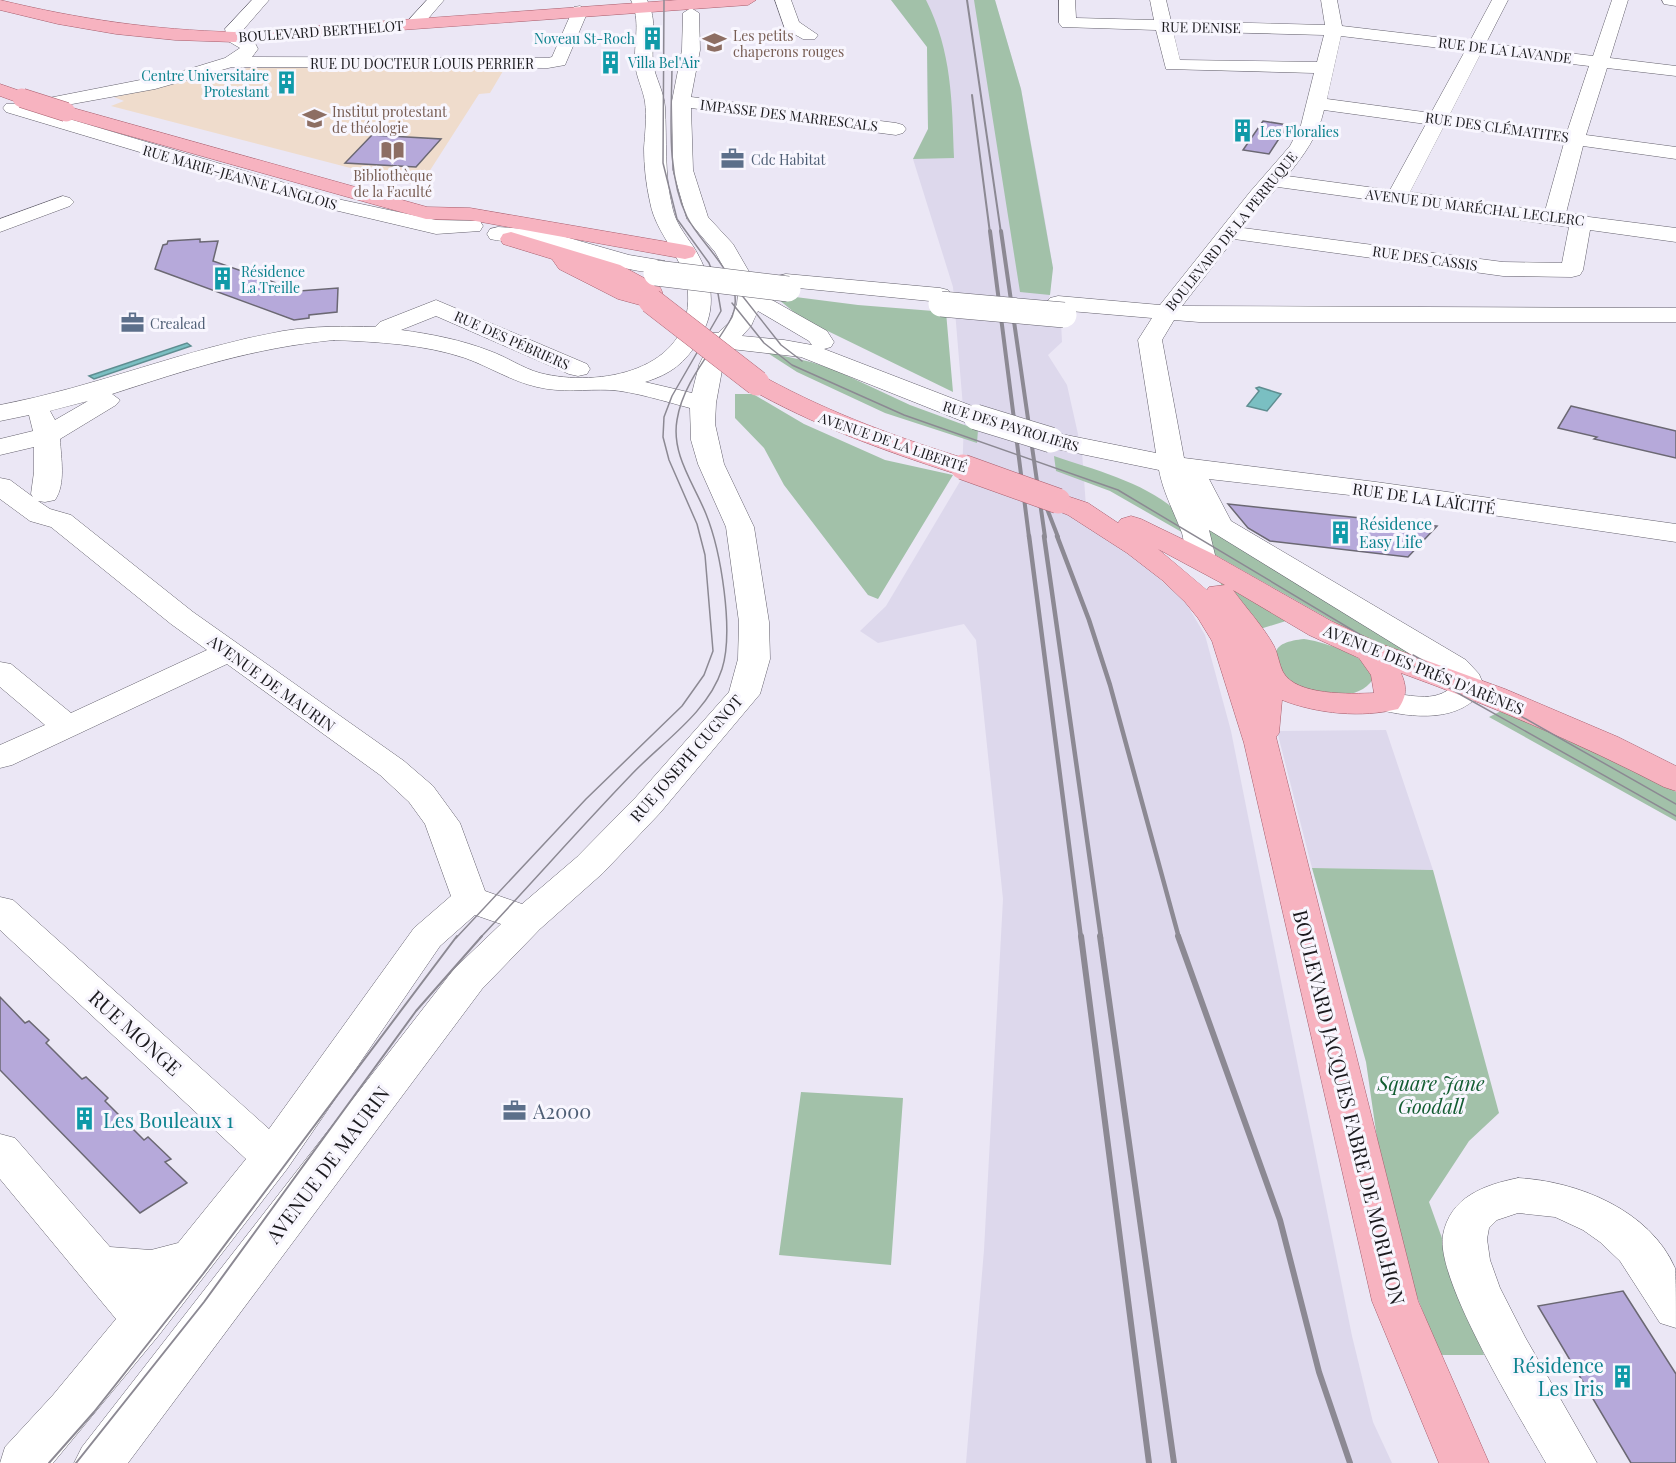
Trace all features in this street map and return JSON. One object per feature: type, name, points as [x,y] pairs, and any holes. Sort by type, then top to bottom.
[{"type":"main road","points":[[698,8],[748,0]]},
{"type":"main road","name":"BOULEVARD BERTHELOT","points":[[0,5],[98,26],[202,37],[234,37],[414,24],[580,11],[641,3],[671,5]]},
{"type":"main road","points":[[0,90],[12,105],[66,112],[426,213],[470,214],[539,227],[652,275],[682,247]]},
{"type":"main road","name":"AVENUE DE LA LIBERTÉ","points":[[426,213],[498,234],[614,279],[652,275],[757,383],[818,417],[1068,505]]},
{"type":"main road","name":"AVENUE DES PRÉS D'ARÈNES","points":[[1068,505],[1124,522],[1201,560],[1320,628],[1370,651],[1494,696],[1606,744],[1676,780]]},
{"type":"main road","name":"BOULEVARD JACQUES FABRE DE MORLHON","points":[[1068,505],[1137,547],[1163,567],[1196,596],[1211,614],[1227,641],[1261,743],[1395,1300],[1445,1423],[1464,1463]]},
{"type":"main road","name":"BOULEVARD JACQUES FABRE DE MORLHON","points":[[1201,560],[1226,603],[1259,647],[1269,678],[1261,743]]},
{"type":"main road","points":[[1259,647],[1268,635],[1280,630],[1320,628]]},
{"type":"main road","points":[[1269,678],[1279,687],[1312,700],[1345,703],[1387,702],[1391,692],[1390,684],[1383,668],[1370,651]]},
{"type":"street","points":[[12,105],[89,97],[212,69],[231,62],[243,56],[249,49],[247,43],[234,37],[234,29],[261,0]]},
{"type":"street","points":[[414,24],[436,0]]},
{"type":"street","points":[[783,0],[791,25],[809,34]]},
{"type":"street","name":"RUE DENISE","points":[[1067,0],[1068,23],[1334,30]]},
{"type":"street","points":[[1158,0],[1172,65],[1326,68]]},
{"type":"street","name":"BOULEVARD DE LA PERRUQUE","points":[[1171,463],[1150,340],[1163,317],[1228,232],[1299,148],[1311,125],[1318,103],[1334,30],[1329,0]]},
{"type":"street","points":[[1396,197],[1500,0]]},
{"type":"street","points":[[1554,217],[1575,138],[1620,0]]},
{"type":"street","points":[[1670,0],[1676,1]]},
{"type":"street","points":[[613,383],[639,376],[664,365],[675,357],[694,330],[702,302],[682,247],[664,218],[657,185],[653,157],[655,104],[653,89],[645,69],[641,3]]},
{"type":"street","points":[[8,414],[80,396],[245,344],[313,335],[381,335],[458,349],[484,357],[537,380],[567,384],[613,383],[703,403],[711,365],[748,304],[750,293],[725,249],[696,216],[683,170],[681,101],[698,8],[671,5]]},
{"type":"street","name":"RUE DU DOCTEUR LOUIS PERRIER","points":[[231,62],[548,63],[559,61],[580,11]]},
{"type":"street","name":"RUE DE LA LAVANDE","points":[[1334,30],[1676,71]]},
{"type":"street","name":"IMPASSE DES MARRESCALS","points":[[681,101],[896,129]]},
{"type":"street","name":"RUE DES CLÉMATITES","points":[[1318,103],[1676,153]]},
{"type":"street","name":"RUE MARIE-JEANNE LANGLOIS","points":[[12,105],[337,206],[436,227],[472,226]]},
{"type":"street","name":"AVENUE DU MARÉCHAL LECLERC","points":[[1273,180],[1581,220],[1676,235]]},
{"type":"street","points":[[0,226],[63,202]]},
{"type":"street","name":"RUE DES CASSIS","points":[[1228,232],[1503,269],[1572,270],[1581,220]]},
{"type":"street","points":[[498,234],[541,237],[627,261],[652,275],[787,285],[860,298],[941,299],[1163,317],[1199,315],[1676,315]]},
{"type":"street","name":"RUE DES PAYROLIERS","points":[[750,293],[774,311],[818,336],[822,342]]},
{"type":"street","name":"RUE DES PÉBRIERS","points":[[381,335],[388,327],[436,307],[578,369]]},
{"type":"street","points":[[694,330],[731,334]]},
{"type":"street","name":"RUE DES PAYROLIERS","points":[[731,334],[822,342],[850,358],[858,368]]},
{"type":"street","name":"RUE DES PAYROLIERS","points":[[731,334],[781,345],[858,368],[898,388],[976,417],[1051,440],[1171,463]]},
{"type":"street","points":[[0,447],[47,436],[144,377]]},
{"type":"street","name":"RUE JOSEPH CUGNOT","points":[[527,920],[590,865],[648,805],[744,694],[754,659],[754,622],[740,527],[711,464],[704,440],[703,403]]},
{"type":"street","points":[[8,414],[43,417],[47,436],[48,472],[45,494]]},
{"type":"street","name":"AVENUE DE MAURIN","points":[[0,458],[59,507],[61,521]]},
{"type":"street","points":[[1171,463],[1195,477],[1214,517],[1227,531],[1455,667],[1463,674],[1469,688],[1463,696],[1452,702],[1423,708],[1387,702]]},
{"type":"street","name":"RUE DE LA LAÏCITÉ","points":[[1171,463],[1207,471],[1376,490],[1676,533]]},
{"type":"street","name":"BOULEVARD JACQUES FABRE DE MORLHON","points":[[1171,463],[1175,483],[1197,536],[1201,560]]},
{"type":"street","name":"AVENUE DE MAURIN","points":[[0,486],[40,515],[61,521],[228,652],[392,768],[421,794],[442,823],[470,899]]},
{"type":"street","points":[[0,758],[228,652]]},
{"type":"street","points":[[0,671],[68,728]]},
{"type":"street","points":[[22,1463],[70,1410],[143,1321],[272,1157],[427,937],[470,899],[527,920]]},
{"type":"street","name":"RUE MONGE","points":[[0,909],[272,1157]]},
{"type":"street","name":"AVENUE DE MAURIN","points":[[99,1463],[468,979],[527,920]]},
{"type":"street","points":[[0,1150],[126,1296],[143,1321]]},
{"type":"street","points":[[1572,1463],[1498,1332],[1472,1276],[1465,1241],[1467,1228],[1475,1213],[1506,1195],[1521,1194],[1537,1195],[1585,1212],[1616,1229],[1632,1243],[1676,1309]]},
{"type":"street","points":[[98,1263],[129,1268],[151,1268],[193,1258]]},
{"type":"shaded area","points":[[891,0],[995,0],[1021,89],[1041,197],[1053,268],[1049,299],[1061,322],[1062,342],[1048,355],[1067,385],[1082,452],[1087,520],[1148,568],[1186,603],[1205,635],[1231,731],[1352,1336],[1373,1422],[1392,1463],[966,1463],[984,1250],[1003,899],[976,640],[964,624],[878,643],[860,631],[886,606],[962,478],[964,419],[953,287],[913,159],[928,129],[927,47]]},
{"type":"shaded area","name":"Institut protestant de théologie","points":[[506,66],[490,93],[479,94],[420,186],[111,106],[124,101],[114,97],[248,68]]},
{"type":"shaded area","points":[[187,343],[191,346],[94,379],[89,376]]},
{"type":"shaded area","points":[[1256,388],[1281,394],[1267,411],[1247,406],[1259,391]]},
{"type":"shaded area","points":[[1386,730],[1433,870],[1312,868],[1277,731]]},
{"type":"green space","points":[[891,0],[926,0],[935,19],[949,77],[954,158],[913,159],[928,129],[927,47]]},
{"type":"green space","points":[[974,0],[995,0],[1021,89],[1053,268],[1050,295],[1020,292]]},
{"type":"green space","points":[[772,294],[858,305],[946,312],[953,392],[801,318]]},
{"type":"green space","points":[[766,352],[835,370],[910,405],[978,430],[977,443],[885,413],[797,372]]},
{"type":"green space","points":[[735,394],[753,394],[804,424],[885,460],[953,475],[878,599],[868,595],[784,485],[764,448],[735,418]]},
{"type":"green space","points":[[1054,456],[1117,477],[1148,491],[1176,511],[1185,534],[1110,491],[1056,471]]},
{"type":"green space","points":[[1200,522],[1438,667],[1357,635],[1212,553]]},
{"type":"green space","points":[[1220,582],[1286,621],[1260,629],[1227,599]]},
{"type":"green space","points":[[1304,639],[1347,652],[1368,667],[1373,679],[1366,687],[1358,691],[1339,695],[1319,692],[1288,682],[1277,661],[1277,650],[1285,643]]},
{"type":"green space","points":[[1501,711],[1653,778],[1676,792],[1676,821],[1489,717]]},
{"type":"green space","name":"Square Jane Goodall","points":[[1312,868],[1433,870],[1499,1113],[1469,1141],[1429,1202],[1484,1355],[1440,1355],[1405,1266],[1382,1173],[1366,1062]]},
{"type":"green space","points":[[801,1092],[903,1098],[891,1265],[779,1255]]},
{"type":"building","points":[[1263,121],[1288,125],[1269,154],[1243,150]]},
{"type":"building","name":"Bibliothèque de la Faculté","points":[[372,135],[441,139],[416,167],[345,163]]},
{"type":"building","name":"Résidence La Treille","points":[[200,239],[200,242],[218,241],[213,261],[299,291],[338,288],[337,312],[309,315],[309,318],[294,320],[155,269],[163,245],[168,241]]},
{"type":"building","points":[[1571,406],[1676,431],[1676,458],[1558,428]]},
{"type":"building","name":"Résidence Easy Life","points":[[1228,504],[1437,526],[1408,557],[1270,541],[1248,528]]},
{"type":"building","name":"Les Bouleaux 1","points":[[0,997],[25,1023],[29,1021],[49,1040],[46,1043],[82,1079],[86,1077],[108,1098],[105,1101],[144,1140],[148,1137],[171,1159],[165,1162],[187,1183],[140,1213],[0,1070]]},
{"type":"building","name":"Résidence Les Iris","points":[[1623,1291],[1676,1374],[1676,1463],[1631,1463],[1538,1306]]},
{"type":"tram line","points":[[456,938],[586,799],[682,706],[704,675],[713,651],[705,555],[697,524],[669,460],[663,437],[664,417],[672,396],[721,311],[716,282],[709,263],[677,219],[663,163],[664,0]]},
{"type":"tram line","points":[[672,63],[671,142],[675,181],[687,217],[729,277],[734,290],[734,306]]},
{"type":"tram line","points":[[733,284],[781,345],[802,361]]},
{"type":"tram line","points":[[480,938],[631,775],[695,713],[706,700],[722,669],[727,634],[724,591],[717,548],[706,514],[680,457],[676,433],[680,406],[686,392],[732,317],[734,306]]},
{"type":"tram line","points":[[734,306],[764,343],[792,365],[904,415],[1118,490],[1463,696],[1676,816]]},
{"type":"tram line","points":[[1413,655],[1676,804]]},
{"type":"tram line","points":[[49,1463],[94,1412],[203,1274],[457,936]]},
{"type":"tram line","points":[[76,1463],[204,1302],[416,1011],[482,936]]},
{"type":"railway","points":[[967,0],[1001,233]]},
{"type":"railway","points":[[972,95],[990,233]]},
{"type":"railway","points":[[990,231],[1029,537]]},
{"type":"railway","points":[[1001,231],[1045,537]]},
{"type":"railway","points":[[1044,501],[1058,537]]},
{"type":"railway","points":[[1029,536],[1081,938]]},
{"type":"railway","points":[[1044,536],[1101,938]]},
{"type":"railway","points":[[1057,536],[1089,620],[1110,685],[1179,938]]},
{"type":"railway","points":[[1081,936],[1149,1463]]},
{"type":"railway","points":[[1100,936],[1174,1463]]},
{"type":"railway","points":[[1178,936],[1280,1220],[1319,1372],[1350,1463]]},
{"type":"place","name":"Noveau St-Roch","points":[[653,38]]},
{"type":"place","name":"Les petits chaperons rouges","points":[[715,43]]},
{"type":"place","name":"Villa Bel'Air","points":[[610,62]]},
{"type":"place","name":"Centre Universitaire Protestant","points":[[287,83]]},
{"type":"place","name":"Institut protestant de théologie","points":[[314,119]]},
{"type":"place","name":"Les Floralies","points":[[1242,131]]},
{"type":"place","name":"Bibliothèque de la Faculté","points":[[393,151]]},
{"type":"place","name":"Cdc Habitat","points":[[733,159]]},
{"type":"place","name":"Résidence La Treille","points":[[223,279]]},
{"type":"place","name":"Crealead","points":[[132,323]]},
{"type":"place","name":"Résidence Easy Life","points":[[1341,532]]},
{"type":"place","name":"A2000","points":[[515,1110]]},
{"type":"place","name":"Les Bouleaux 1","points":[[85,1119]]},
{"type":"place","name":"Résidence Les Iris","points":[[1622,1376]]}]
